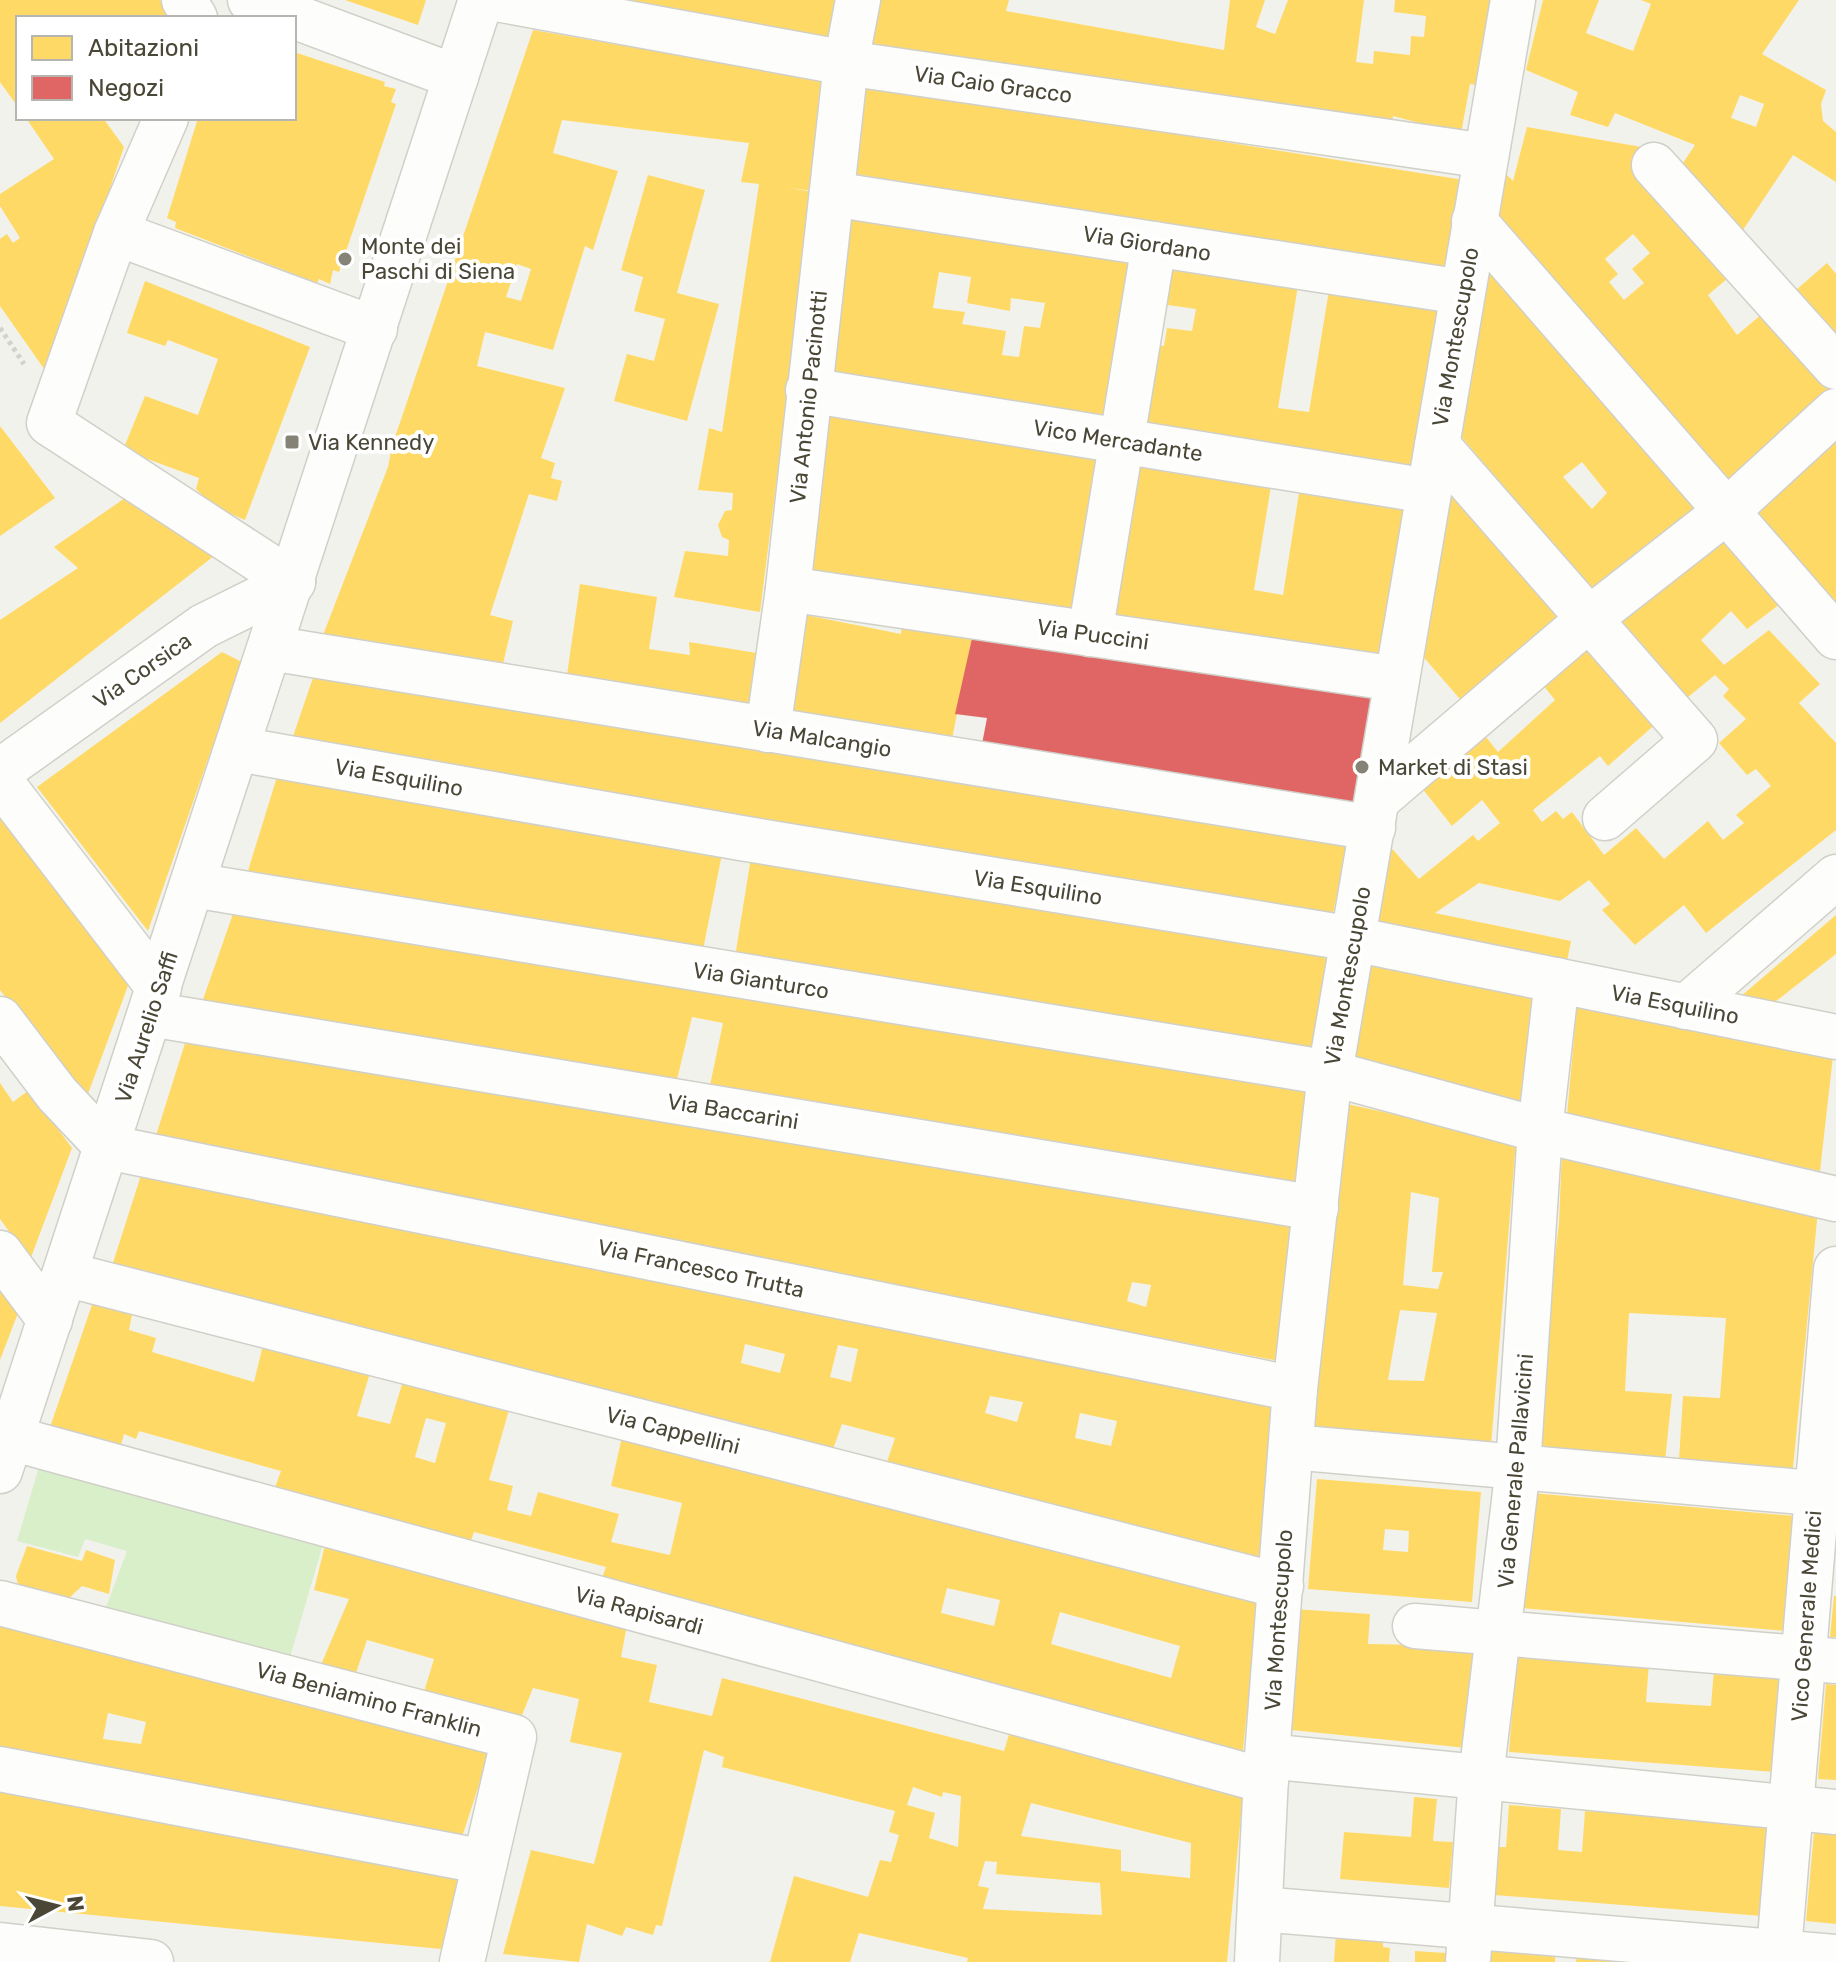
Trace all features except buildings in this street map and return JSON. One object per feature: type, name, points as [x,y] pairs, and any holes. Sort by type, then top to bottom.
[{"type":"street","points":[[250,0],[293,16]]},
{"type":"street","name":"Via Aurelio Saffi","points":[[4,1456],[293,582],[481,0]]},
{"type":"street","name":"Via Caio Gracco","points":[[502,0],[846,63],[1486,156]]},
{"type":"street","name":"Via Antonio Pacinotti","points":[[768,730],[788,589],[846,63],[858,0]]},
{"type":"street","name":"Via Montescupolo","points":[[1257,1962],[1267,1768],[1295,1389],[1330,1073],[1513,0]]},
{"type":"street","points":[[296,17],[456,77]]},
{"type":"street","points":[[165,120],[116,233],[49,423],[293,582]]},
{"type":"street","points":[[1654,165],[1836,367]]},
{"type":"street","name":"Via Giordano","points":[[832,194],[1462,292]]},
{"type":"street","points":[[1474,221],[1836,637]]},
{"type":"street","points":[[116,233],[375,329]]},
{"type":"street","points":[[1090,634],[1154,244]]},
{"type":"street","name":"Vico Mercadante","points":[[808,390],[1428,491]]},
{"type":"street","points":[[1375,814],[1589,619],[1727,511],[1836,411]]},
{"type":"street","points":[[1437,445],[1695,740],[1605,818]]},
{"type":"street","name":"Via Corsica","points":[[0,771],[204,626],[293,582]]},
{"type":"street","name":"Via Puccini","points":[[788,589],[1397,679]]},
{"type":"street","name":"Via Malcangio","points":[[270,648],[768,730],[1375,814]]},
{"type":"street","name":"Via Esquilino","points":[[238,749],[741,838],[1353,939],[1836,1037]]},
{"type":"street","points":[[0,781],[155,1001]]},
{"type":"street","points":[[1686,1007],[1836,877]]},
{"type":"street","name":"Via Gianturco","points":[[193,885],[1330,1073],[1540,1130],[1836,1199]]},
{"type":"street","name":"Via Generale Pallavicini","points":[[1470,1944],[1481,1777],[1518,1467],[1540,1130],[1557,980]]},
{"type":"street","name":"Via Baccarini","points":[[155,1001],[1316,1208]]},
{"type":"street","points":[[0,1019],[57,1094],[107,1147]]},
{"type":"street","name":"Via Francesco Trutta","points":[[107,1147],[1295,1389]]},
{"type":"street","points":[[0,1253],[50,1320]]},
{"type":"street","name":"Vico Generale Medici","points":[[1778,1957],[1791,1807],[1820,1660],[1836,1269]]},
{"type":"street","name":"Via Cappellini","points":[[65,1274],[1281,1586]]},
{"type":"street","points":[[1291,1447],[1825,1494]]},
{"type":"street","name":"Via Rapisardi","points":[[4,1456],[1267,1768],[1481,1777],[1836,1812]]},
{"type":"street","name":"Via Beniamino Franklin","points":[[0,1603],[514,1737],[462,1962]]},
{"type":"street","points":[[1415,1626],[1820,1660]]},
{"type":"street","points":[[0,1769],[485,1862]]},
{"type":"street","points":[[1260,1909],[1470,1944],[1836,1957]]},
{"type":"street","points":[[9,1951],[151,1962]]},
{"type":"green space","points":[[39,1467],[324,1541],[290,1657],[106,1607],[127,1551],[85,1539],[78,1557],[17,1541]]},
{"type":"place","name":"Monte dei Paschi di Siena","points":[[345,259]]},
{"type":"place","name":"Via Kennedy","points":[[292,442]]},
{"type":"place","name":"Market di Stasi","points":[[1362,767]]}]
